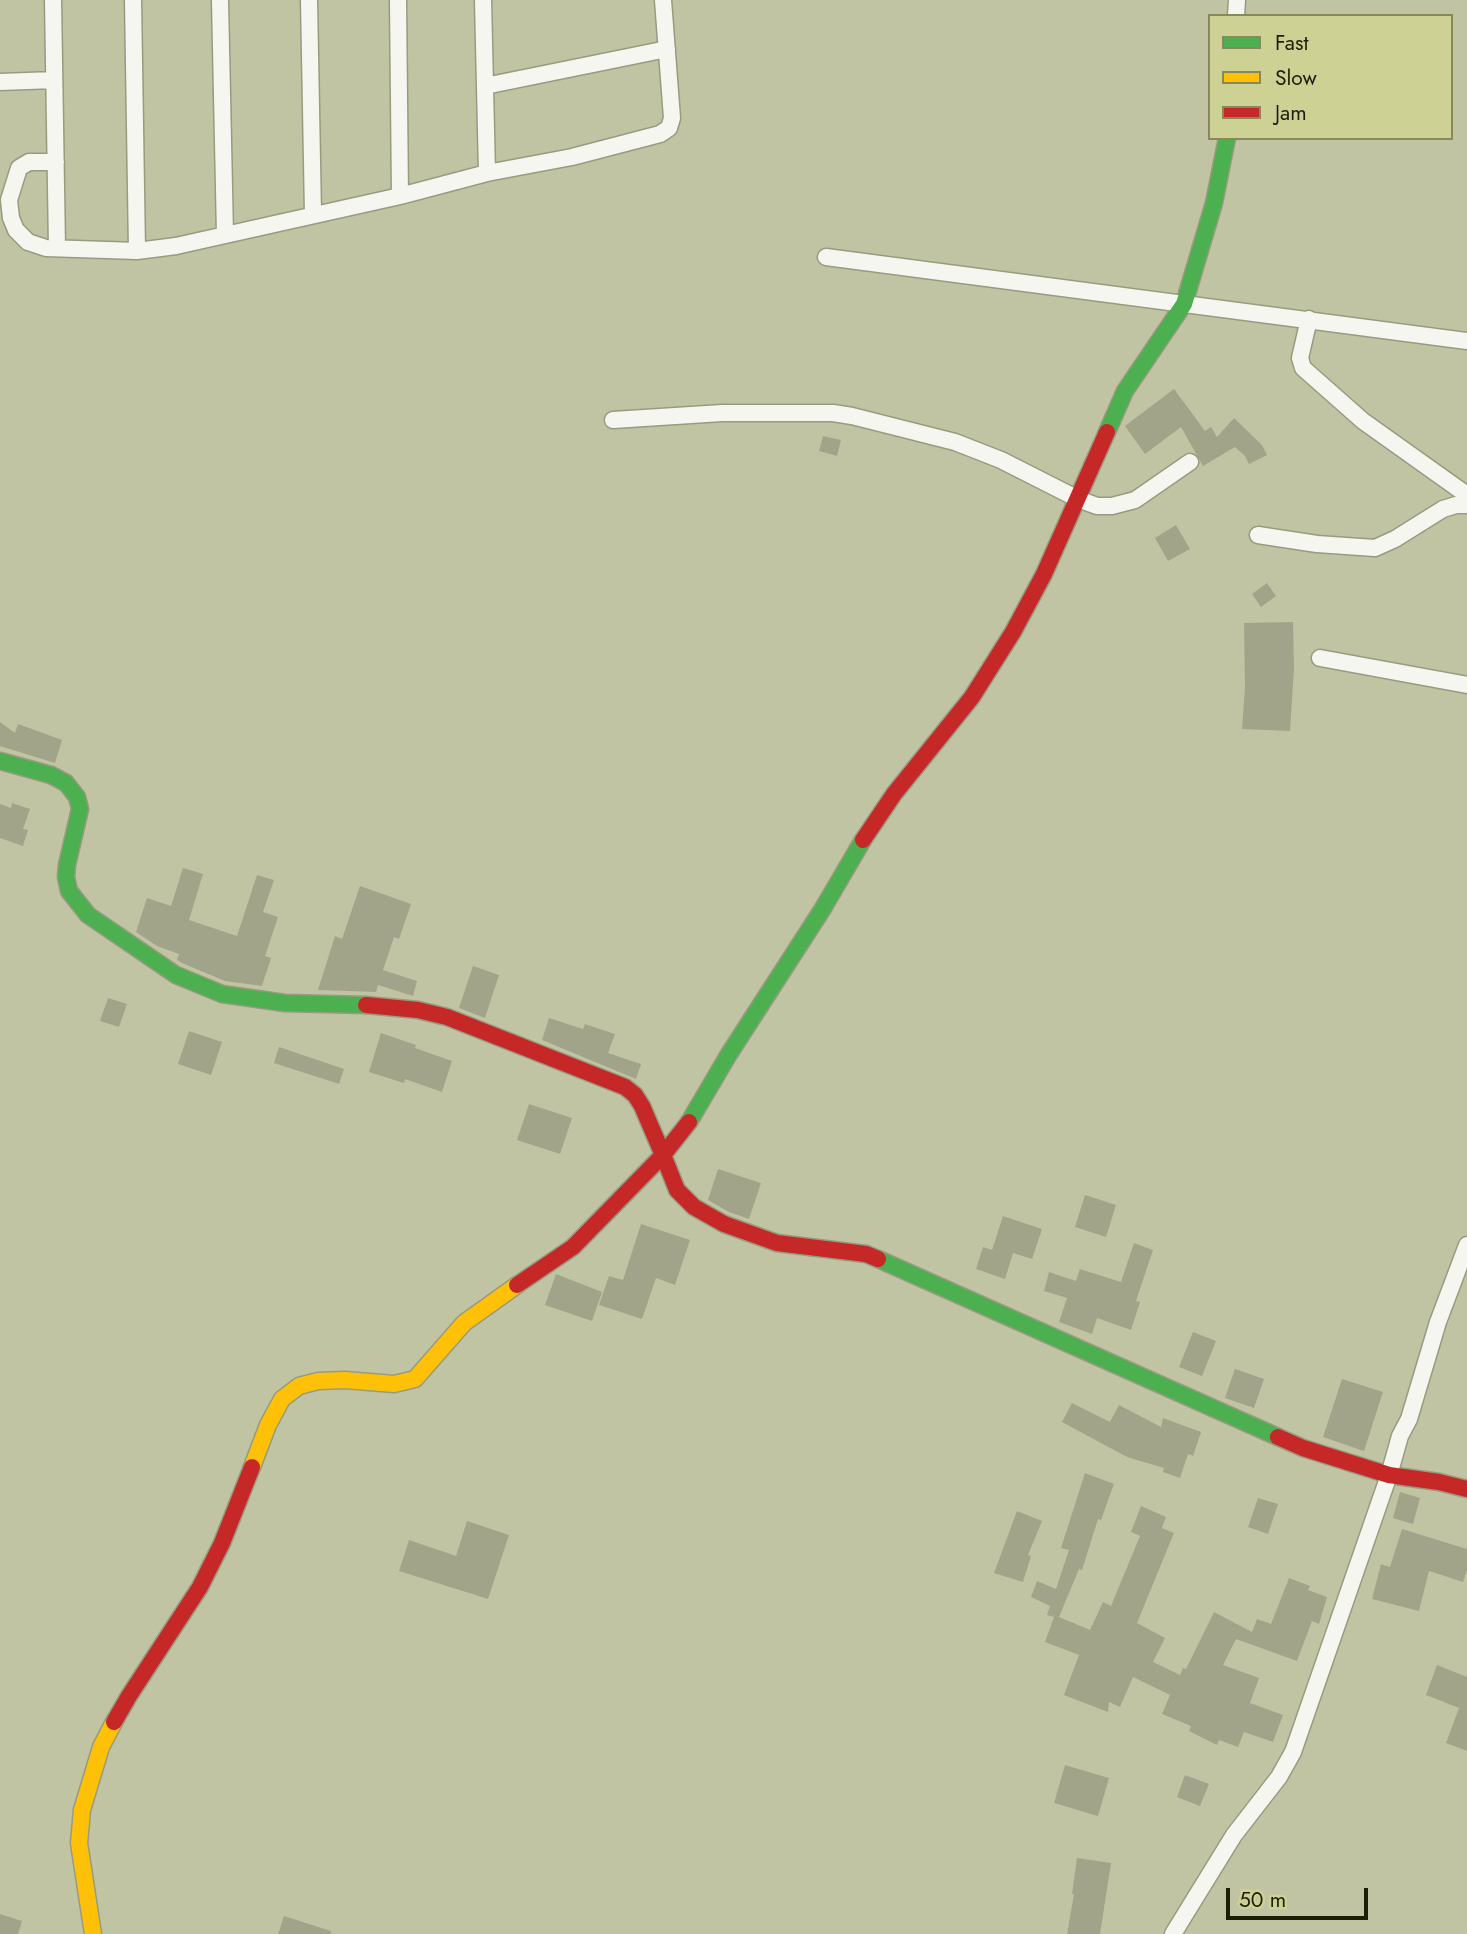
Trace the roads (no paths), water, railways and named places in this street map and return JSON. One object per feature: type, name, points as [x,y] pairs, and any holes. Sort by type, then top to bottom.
[{"type":"street","points":[[52,0],[57,248]]},
{"type":"street","points":[[133,0],[137,251]]},
{"type":"street","points":[[220,0],[225,235]]},
{"type":"street","points":[[309,0],[313,214]]},
{"type":"street","points":[[398,0],[400,196]]},
{"type":"street","points":[[483,0],[487,173]]},
{"type":"street","points":[[56,162],[29,162],[19,168],[9,200],[16,230],[28,242],[46,248],[137,251],[176,246],[400,196],[665,132],[672,118],[663,0]]},
{"type":"street","points":[[485,86],[667,49]]},
{"type":"street","points":[[0,82],[54,80]]},
{"type":"street","points":[[93,1934],[79,1843],[82,1810],[97,1757],[129,1696],[200,1587],[222,1543],[268,1425],[282,1399],[299,1386],[318,1381],[394,1384],[415,1379],[472,1316],[573,1247],[663,1155],[694,1116],[729,1054],[822,910],[849,862],[894,794],[972,697],[1013,632],[1078,499],[1125,391],[1184,304],[1214,203],[1227,140]]},
{"type":"street","points":[[826,257],[1467,341]]},
{"type":"street","points":[[1309,319],[1300,358],[1303,368],[1363,421],[1467,495]]},
{"type":"street","points":[[613,420],[722,414],[833,413],[852,416],[955,442],[1001,460],[1078,499],[1105,506],[1135,500],[1190,461]]},
{"type":"street","points":[[1258,535],[1317,544],[1375,548],[1395,539],[1443,509],[1467,505]]},
{"type":"street","points":[[1320,658],[1467,685]]},
{"type":"street","points":[[0,761],[51,775],[66,783],[78,797],[79,821],[67,865],[69,891],[88,915],[176,975],[222,994],[285,1003],[383,1005],[447,1017],[625,1087],[635,1095],[642,1106],[677,1190],[694,1207],[724,1224],[777,1243],[866,1254],[1303,1448],[1389,1475],[1467,1489]]},
{"type":"street","points":[[1173,1934],[1234,1835],[1279,1777],[1293,1752],[1400,1436],[1409,1419],[1438,1322],[1467,1245]]}]
